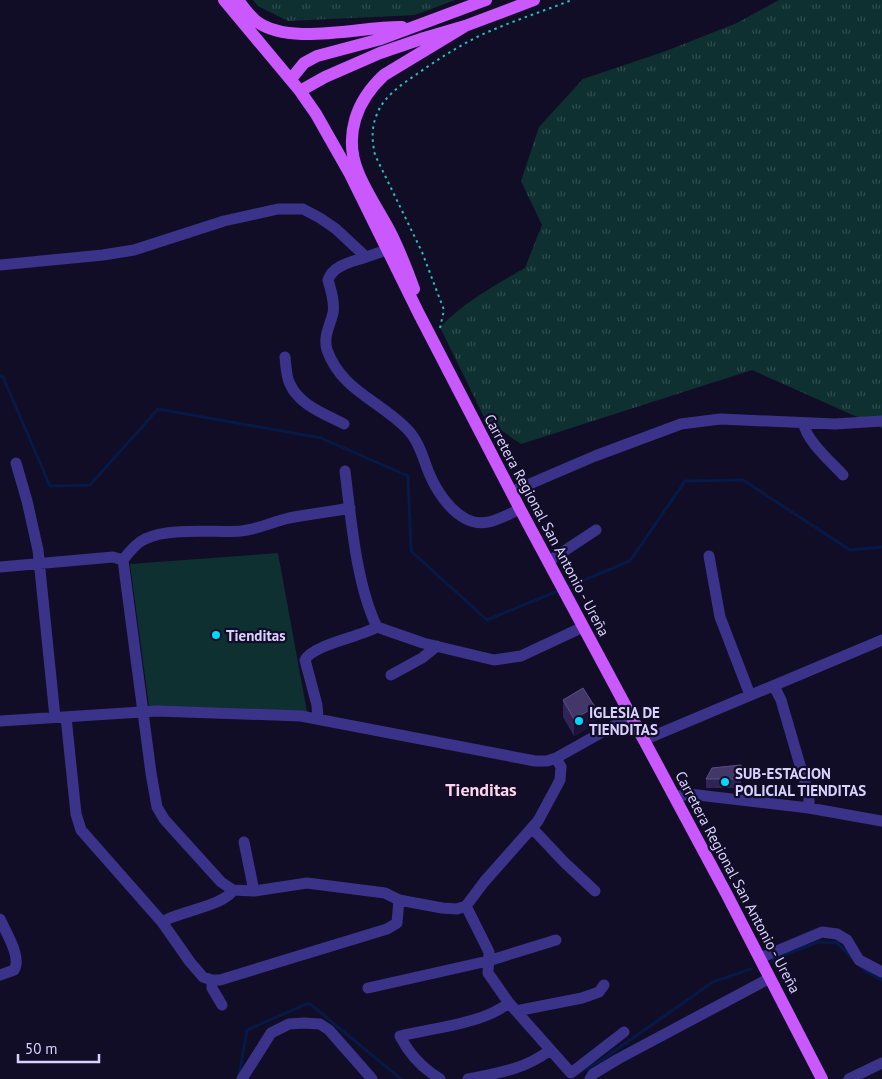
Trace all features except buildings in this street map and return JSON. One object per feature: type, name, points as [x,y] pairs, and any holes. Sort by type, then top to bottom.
[{"type":"main road","name":"Carretera Regional San Antonio - Ureña","points":[[224,0],[300,91],[316,114],[350,174],[419,314],[520,510],[760,958],[822,1079]]},
{"type":"main road","points":[[238,0],[256,21],[271,29],[285,32],[308,33],[412,27]]},
{"type":"main road","points":[[291,79],[304,62],[317,56],[364,44],[486,0]]},
{"type":"main road","points":[[300,91],[325,77],[380,53],[465,26],[534,0]]},
{"type":"main road","points":[[419,314],[417,299],[400,251],[358,171],[353,154],[354,126],[357,113],[364,98],[373,85],[384,75],[465,26]]},
{"type":"street","points":[[0,265],[103,255],[134,250],[224,221],[278,208],[303,209],[320,218],[336,229],[366,257]]},
{"type":"street","points":[[387,250],[333,270],[328,280],[334,312],[327,329],[326,343],[337,370],[353,388],[408,429],[417,443],[429,474],[440,493],[454,510],[464,518],[481,524],[520,510]]},
{"type":"street","points":[[285,357],[289,383],[296,395],[307,404],[344,424]]},
{"type":"street","points":[[511,492],[595,456],[682,424],[720,418],[804,424],[882,422]]},
{"type":"street","points":[[804,424],[809,438],[843,475]]},
{"type":"street","points":[[16,463],[38,550],[60,717],[76,814],[81,830],[162,922],[203,977],[220,980],[387,930],[397,923],[400,900]]},
{"type":"street","points":[[345,471],[364,589],[377,627]]},
{"type":"street","points":[[350,508],[288,518],[265,527],[241,531],[170,533],[156,536],[145,539],[134,547],[123,560],[157,807],[164,818],[221,882],[233,890],[254,891],[307,883],[385,893],[400,900],[457,909],[466,906],[484,882],[538,821],[560,780],[561,767],[556,758]]},
{"type":"street","points":[[549,562],[596,530]]},
{"type":"street","points":[[709,556],[720,617],[750,695]]},
{"type":"street","points":[[0,566],[113,557],[123,560]]},
{"type":"street","points":[[318,719],[317,705],[305,660],[308,655],[323,647],[366,633],[377,627],[423,643],[486,659],[502,660],[521,656],[583,627]]},
{"type":"street","points":[[644,740],[882,640]]},
{"type":"street","points":[[391,675],[435,650],[437,646]]},
{"type":"street","points":[[774,686],[781,700],[809,796],[810,808]]},
{"type":"street","points":[[0,721],[143,712],[301,716],[535,761],[547,761],[556,758],[631,716]]},
{"type":"street","points":[[675,798],[689,794],[810,808],[882,821]]},
{"type":"street","points":[[532,828],[595,891]]},
{"type":"street","points":[[244,842],[254,891]]},
{"type":"street","points":[[162,922],[170,917],[217,902],[230,895],[233,890]]},
{"type":"street","points":[[466,906],[489,952],[488,973],[512,1007],[571,1073],[624,1032]]},
{"type":"street","points":[[0,919],[16,955],[18,965],[14,970],[0,975]]},
{"type":"street","points":[[760,958],[822,932],[837,934],[847,940],[859,960],[882,972]]},
{"type":"street","points":[[368,988],[488,961],[556,940]]},
{"type":"street","points":[[590,1079],[593,1074],[618,1059],[770,978]]},
{"type":"street","points":[[212,980],[212,988],[222,1005]]},
{"type":"street","points":[[440,1079],[426,1071],[406,1049],[400,1036],[483,1018],[512,1007],[582,998],[599,992],[604,985]]},
{"type":"street","points":[[242,1079],[271,1033],[290,1024],[304,1023],[320,1024],[329,1030],[372,1079]]},
{"type":"street","points":[[468,1079],[522,1067],[540,1058],[550,1050]]},
{"type":"street","points":[[849,1079],[882,1063]]},
{"type":"path","points":[[440,327],[444,310],[422,252],[375,155],[373,132],[377,113],[384,101],[397,88],[451,52],[480,36],[512,22],[572,0]]},
{"type":"green space","points":[[253,0],[455,0],[415,15],[288,21],[258,6]]},
{"type":"green space","points":[[779,0],[882,0],[882,428],[752,370],[521,444],[485,419],[440,327],[470,302],[525,268],[542,225],[521,181],[539,127],[583,79],[666,51],[737,23]]},
{"type":"green space","name":"Tienditas","points":[[278,553],[307,712],[149,706],[130,564]]},
{"type":"waterway","points":[[0,376],[3,377],[50,486],[90,485],[158,409],[321,438],[408,476],[411,551],[487,620],[560,590]]},
{"type":"waterway","points":[[565,588],[630,561],[685,481],[743,480],[850,550],[882,547]]},
{"type":"waterway","points":[[772,960],[818,942],[837,943],[852,958]]},
{"type":"waterway","points":[[860,966],[882,980]]},
{"type":"waterway","points":[[580,1072],[600,1061],[713,982],[751,969]]},
{"type":"waterway","points":[[239,1076],[247,1030],[309,1003],[401,1079]]},
{"type":"place","name":"Tienditas","points":[[216,635]]},
{"type":"place","name":"IGLESIA DE TIENDITAS","points":[[579,721]]},
{"type":"place","name":"SUB-ESTACION POLICIAL TIENDITAS","points":[[725,782]]},
{"type":"district","name":"Tienditas","points":[[481,789]]}]
